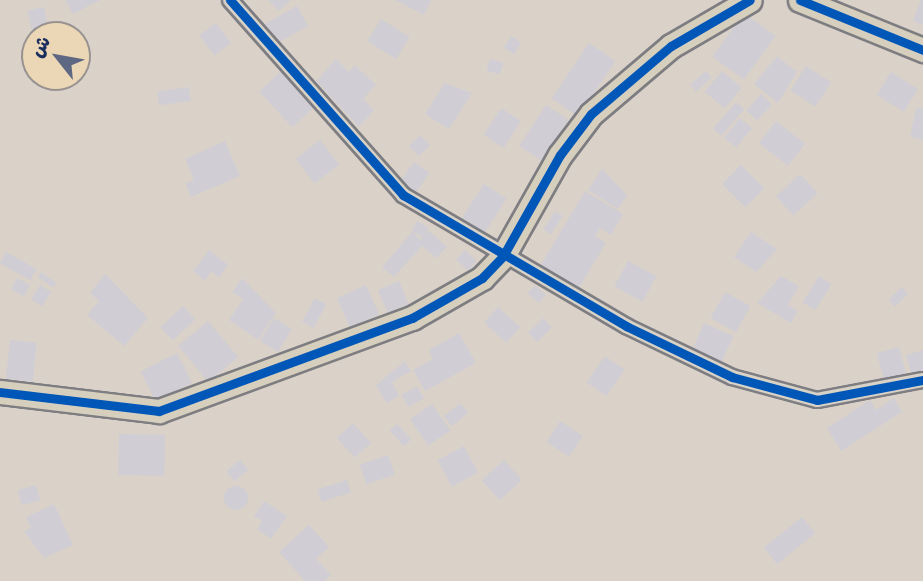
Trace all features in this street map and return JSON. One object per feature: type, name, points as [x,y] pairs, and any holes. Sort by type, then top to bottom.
[{"type":"main road","points":[[0,392],[159,411],[412,318],[482,278],[503,256],[560,155],[591,114],[671,46],[750,0]]},
{"type":"main road","points":[[800,0],[923,50]]},
{"type":"street","points":[[230,0],[403,195],[503,256],[732,377],[817,400],[923,380]]},
{"type":"building","points":[[65,0],[100,0],[73,14]]},
{"type":"building","points":[[268,0],[291,0],[279,11]]},
{"type":"building","points":[[395,0],[431,0],[424,15]]},
{"type":"building","points":[[923,0],[923,25],[913,21]]},
{"type":"building","points":[[297,6],[308,26],[276,44],[265,24]]},
{"type":"building","points":[[44,7],[47,21],[30,21],[27,11]]},
{"type":"building","points":[[744,13],[776,36],[744,80],[712,57]]},
{"type":"building","points":[[381,19],[410,37],[396,59],[367,41]]},
{"type":"building","points":[[216,23],[231,43],[214,56],[199,36]]},
{"type":"building","points":[[511,36],[521,42],[514,54],[504,48]]},
{"type":"building","points":[[589,43],[616,61],[578,116],[552,99]]},
{"type":"building","points":[[777,56],[797,72],[778,103],[754,84]]},
{"type":"building","points":[[336,59],[349,72],[355,65],[376,85],[363,99],[374,110],[359,127],[316,81]]},
{"type":"building","points":[[490,59],[503,63],[500,75],[486,70]]},
{"type":"building","points":[[806,66],[831,82],[815,107],[790,90]]},
{"type":"building","points":[[281,71],[314,107],[292,127],[259,91]]},
{"type":"building","points":[[706,71],[712,78],[696,92],[690,85]]},
{"type":"building","points":[[722,71],[742,88],[725,108],[705,92]]},
{"type":"building","points":[[891,72],[918,89],[904,112],[877,95]]},
{"type":"building","points":[[445,83],[472,93],[449,129],[425,114]]},
{"type":"building","points":[[189,87],[191,101],[159,105],[157,91]]},
{"type":"building","points":[[761,94],[772,104],[757,120],[746,110]]},
{"type":"building","points":[[736,102],[744,109],[721,136],[713,128]]},
{"type":"building","points":[[546,105],[569,120],[542,161],[519,146]]},
{"type":"building","points":[[501,108],[521,121],[504,148],[484,135]]},
{"type":"building","points":[[916,108],[923,109],[923,140],[910,137]]},
{"type":"building","points":[[740,118],[752,128],[736,147],[724,137]]},
{"type":"building","points":[[776,121],[805,144],[788,166],[759,143]]},
{"type":"building","points":[[420,135],[430,145],[419,156],[409,146]]},
{"type":"building","points":[[320,140],[339,164],[315,184],[296,159]]},
{"type":"building","points":[[225,141],[240,176],[191,197],[185,183],[194,180],[185,159]]},
{"type":"building","points":[[414,162],[430,173],[414,195],[399,184]]},
{"type":"building","points":[[741,165],[764,188],[745,207],[722,184]]},
{"type":"building","points":[[602,169],[627,195],[618,209],[588,190]]},
{"type":"building","points":[[800,174],[818,193],[794,216],[776,197]]},
{"type":"building","points":[[484,184],[507,199],[482,236],[459,222]]},
{"type":"building","points":[[585,191],[623,214],[611,235],[600,228],[595,236],[606,243],[577,291],[539,268]]},
{"type":"building","points":[[555,211],[563,216],[551,234],[543,230]]},
{"type":"building","points":[[417,221],[428,227],[423,237],[412,231]]},
{"type":"building","points":[[428,230],[447,247],[437,258],[422,246],[394,277],[382,267],[413,231],[420,240]]},
{"type":"building","points":[[751,232],[777,249],[756,272],[734,257]]},
{"type":"building","points":[[209,250],[228,265],[219,277],[211,271],[205,281],[193,271]]},
{"type":"building","points":[[465,250],[477,261],[468,270],[456,260]]},
{"type":"building","points":[[6,252],[37,269],[30,280],[0,264]]},
{"type":"building","points":[[628,261],[656,276],[643,302],[614,287]]},
{"type":"building","points":[[41,272],[57,283],[53,288],[38,277]]},
{"type":"building","points":[[105,274],[148,318],[124,346],[87,315],[99,301],[90,293]]},
{"type":"building","points":[[781,276],[799,286],[788,305],[798,311],[791,323],[757,303]]},
{"type":"building","points":[[819,276],[832,284],[815,310],[803,302]]},
{"type":"building","points":[[17,278],[30,285],[24,297],[11,289]]},
{"type":"building","points":[[242,278],[276,313],[258,340],[229,320],[243,299],[232,292]]},
{"type":"building","points":[[399,281],[409,304],[388,313],[378,290]]},
{"type":"building","points":[[40,285],[51,292],[42,306],[31,299]]},
{"type":"building","points":[[366,285],[379,314],[350,327],[337,298]]},
{"type":"building","points":[[535,285],[546,295],[539,303],[528,293]]},
{"type":"building","points":[[902,287],[908,294],[895,307],[889,299]]},
{"type":"building","points":[[725,292],[750,306],[736,332],[710,318]]},
{"type":"building","points":[[315,298],[326,304],[313,328],[302,322]]},
{"type":"building","points":[[183,306],[195,319],[173,340],[160,327]]},
{"type":"building","points":[[498,307],[520,327],[506,343],[484,323]]},
{"type":"building","points":[[274,318],[292,329],[278,352],[260,341]]},
{"type":"building","points":[[543,318],[552,327],[537,342],[528,333]]},
{"type":"building","points":[[208,321],[238,357],[208,382],[178,346]]},
{"type":"building","points":[[704,323],[733,336],[720,365],[691,352]]},
{"type":"building","points":[[459,333],[476,363],[425,391],[413,370],[433,359],[429,350]]},
{"type":"building","points":[[10,340],[37,343],[33,382],[6,379]]},
{"type":"building","points":[[899,347],[906,374],[884,380],[877,353]]},
{"type":"building","points":[[923,350],[923,376],[913,379],[906,355]]},
{"type":"building","points":[[177,353],[192,382],[155,401],[140,372]]},
{"type":"building","points":[[605,356],[625,370],[606,396],[587,382]]},
{"type":"building","points":[[405,361],[411,371],[392,382],[399,396],[386,403],[376,385]]},
{"type":"building","points":[[417,386],[424,398],[408,407],[401,395]]},
{"type":"building","points":[[894,398],[902,412],[841,451],[827,428],[870,400],[876,410]]},
{"type":"building","points":[[460,403],[468,413],[452,426],[444,416]]},
{"type":"building","points":[[432,404],[450,430],[428,446],[410,419]]},
{"type":"building","points":[[560,421],[583,436],[569,457],[546,442]]},
{"type":"building","points":[[353,423],[371,443],[355,458],[337,438]]},
{"type":"building","points":[[397,424],[411,439],[404,446],[390,431]]},
{"type":"building","points":[[119,434],[165,435],[164,476],[118,475]]},
{"type":"building","points":[[464,446],[478,472],[452,487],[438,460]]},
{"type":"building","points":[[388,455],[395,475],[366,485],[360,465]]},
{"type":"building","points":[[240,460],[248,470],[234,481],[226,471]]},
{"type":"building","points":[[504,460],[522,480],[500,500],[482,480]]},
{"type":"building","points":[[347,480],[351,492],[322,502],[318,490]]},
{"type":"building","points":[[36,485],[40,500],[22,505],[18,490]]},
{"type":"building","points":[[236,486],[245,489],[248,498],[245,507],[236,510],[227,507],[224,498],[227,489]]},
{"type":"building","points":[[264,501],[287,516],[271,539],[257,529],[262,521],[254,516]]},
{"type":"building","points":[[54,504],[73,545],[44,558],[24,531],[31,528],[26,517]]},
{"type":"building","points":[[802,517],[815,533],[777,564],[764,548]]},
{"type":"building","points":[[309,525],[329,547],[316,559],[331,575],[324,581],[305,581],[279,552]]},
{"type":"cycle path","points":[[230,0],[403,195],[626,326],[732,377],[817,400],[923,380]]},
{"type":"cycle path","points":[[0,392],[159,411],[412,318],[482,278],[503,256],[560,155],[591,114],[671,46],[750,0]]},
{"type":"cycle path","points":[[800,0],[923,50]]}]
